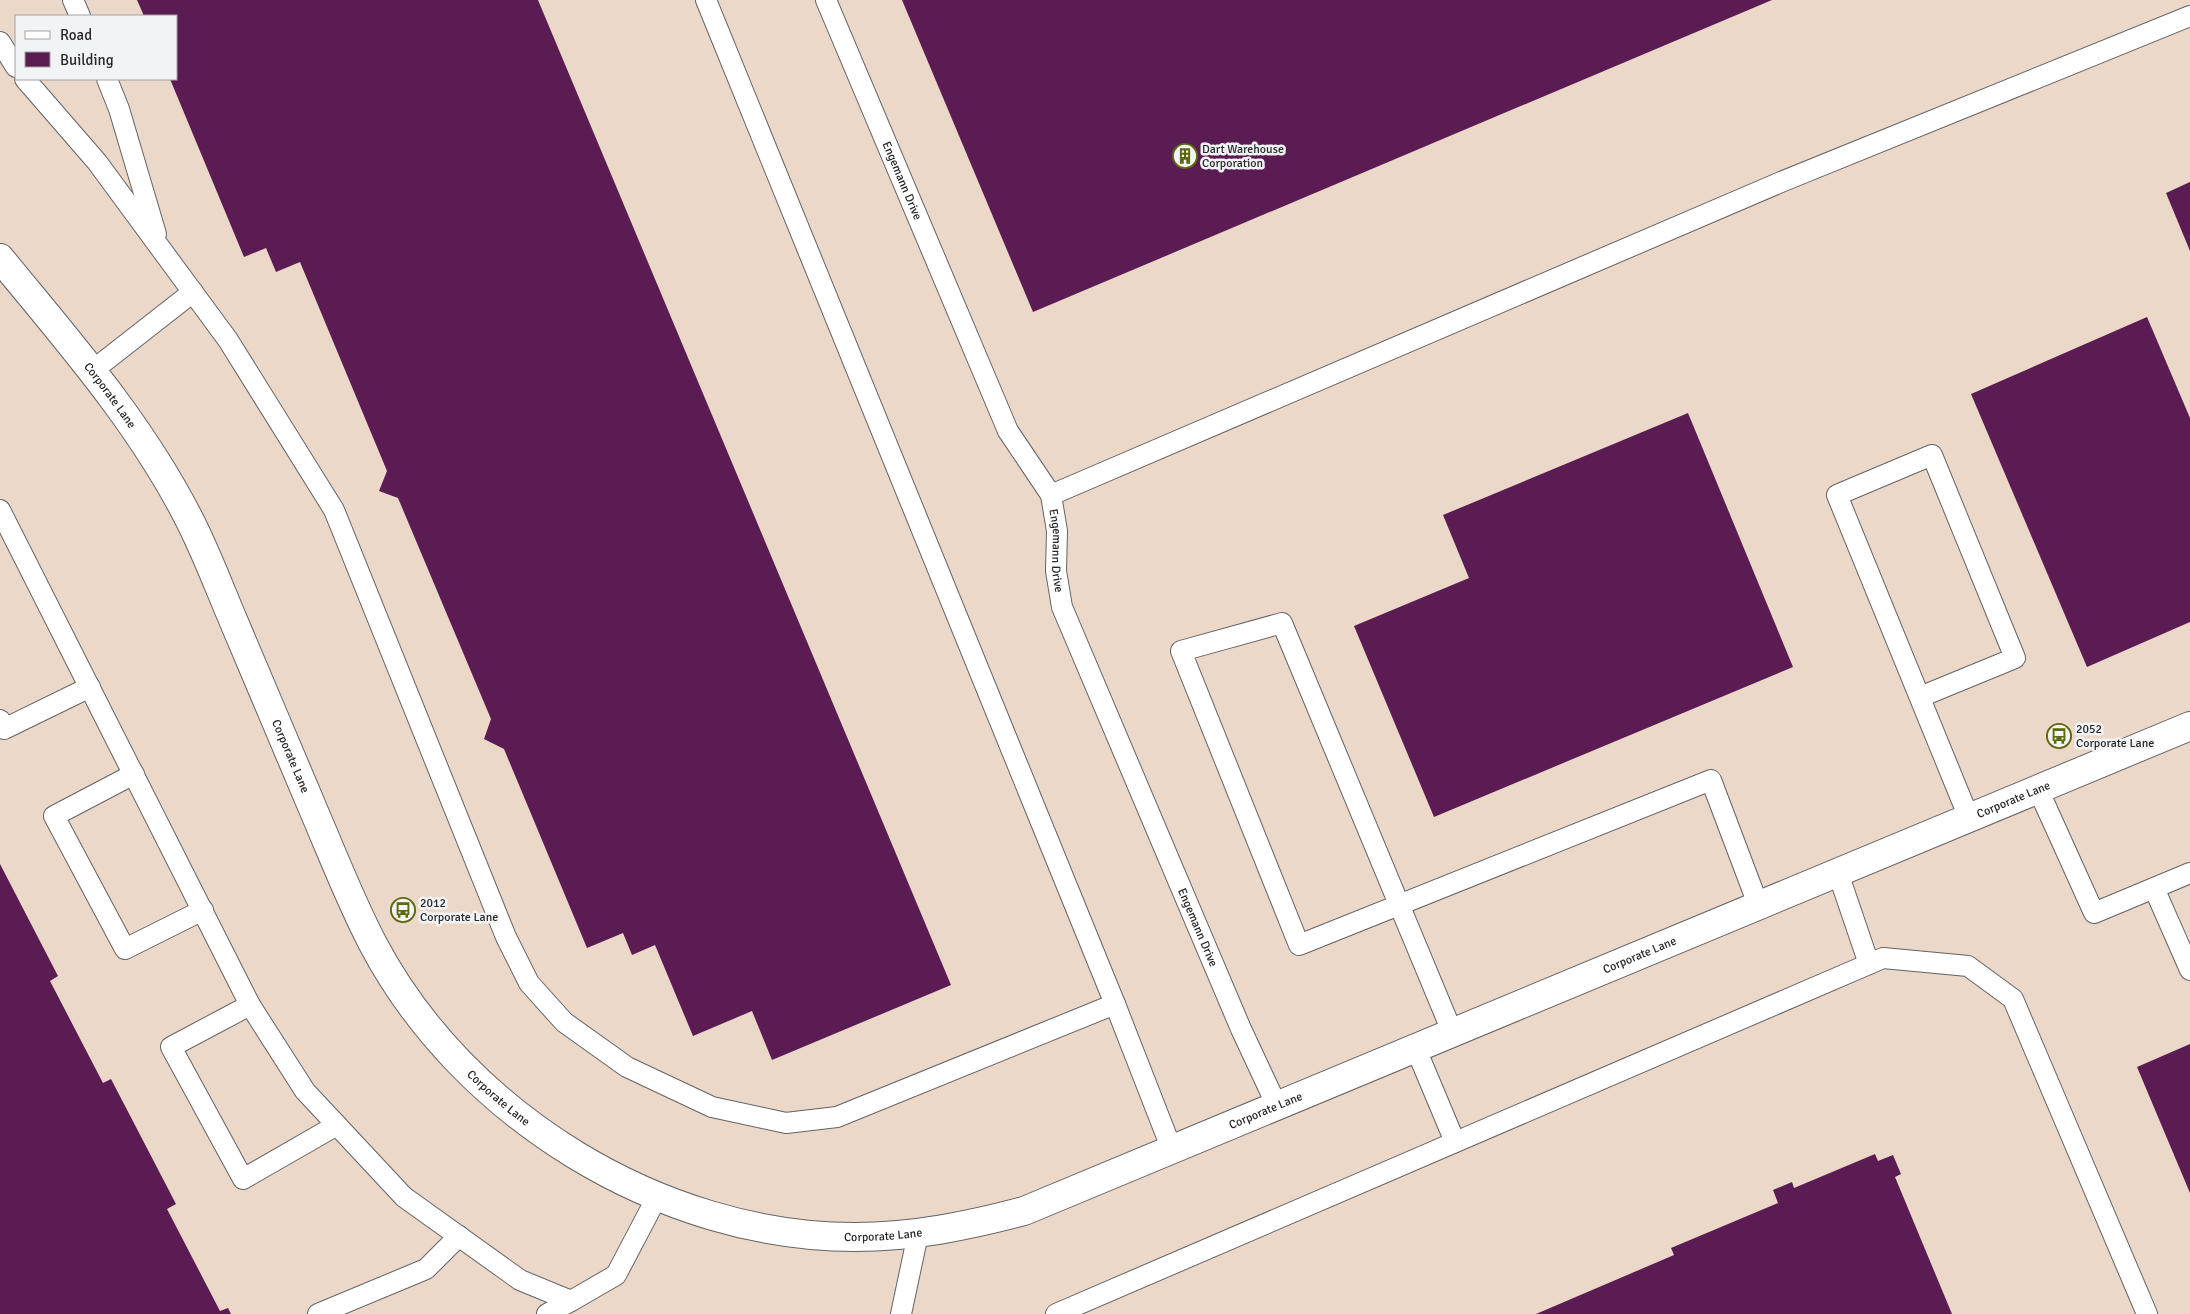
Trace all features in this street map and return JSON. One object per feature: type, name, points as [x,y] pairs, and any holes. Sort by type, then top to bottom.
[{"type":"street","name":"Corporate Lane","points":[[3,269],[92,371],[130,420],[188,517],[357,912],[391,976],[417,1012],[446,1049],[482,1085],[523,1120],[572,1154],[657,1197],[703,1214],[796,1233],[853,1237],[918,1234],[967,1226],[1024,1211],[2190,726]]},
{"type":"lane","points":[[73,0],[80,15]]},
{"type":"lane","points":[[706,0],[1115,1004],[1172,1150]]},
{"type":"lane","name":"Engemann Drive","points":[[826,0],[1008,431],[1051,495],[1057,532],[1056,571],[1062,607],[1241,1029],[1277,1106]]},
{"type":"lane","points":[[1051,495],[1781,182],[2190,16]]},
{"type":"lane","points":[[0,42],[15,65]]},
{"type":"lane","points":[[26,80],[97,162],[228,340],[334,510],[506,937],[529,983],[564,1022],[627,1067],[712,1107],[786,1123],[837,1117],[1115,1004]]},
{"type":"lane","points":[[107,80],[119,109],[160,248]]},
{"type":"lane","points":[[92,371],[193,292]]},
{"type":"lane","points":[[1920,697],[2015,658],[1932,455],[1837,495],[1969,818]]},
{"type":"lane","points":[[0,510],[8,548],[90,687],[250,1004],[305,1091],[404,1196],[520,1280],[571,1301]]},
{"type":"lane","points":[[1453,1034],[1400,904],[1282,623],[1181,651],[1299,945],[1400,904],[1711,780],[1759,906]]},
{"type":"lane","points":[[0,720],[4,729],[90,687]]},
{"type":"lane","points":[[134,774],[54,816],[125,949],[203,910]]},
{"type":"lane","points":[[2038,789],[2094,913],[2190,873]]},
{"type":"lane","points":[[1838,873],[1869,964]]},
{"type":"lane","points":[[2154,888],[2190,970]]},
{"type":"lane","points":[[1056,1314],[1883,958],[1968,966],[2013,1000],[2147,1314]]},
{"type":"lane","points":[[250,1004],[171,1048],[243,1179],[337,1125]]},
{"type":"lane","points":[[1416,1049],[1456,1142]]},
{"type":"lane","points":[[547,1314],[616,1275],[657,1197]]},
{"type":"lane","points":[[901,1314],[918,1234]]},
{"type":"lane","points":[[318,1314],[426,1269],[459,1236]]},
{"type":"shaded area","points":[[0,0],[2190,0],[2190,1314],[0,1314]]},
{"type":"building","points":[[137,0],[538,0],[951,985],[772,1060],[752,1011],[693,1036],[655,945],[632,955],[623,933],[587,948],[504,749],[484,739],[491,719],[398,498],[379,491],[387,471],[300,262],[276,272],[266,248],[244,257],[170,80],[178,80],[178,15],[144,15]]},
{"type":"building","name":"Dart Warehouse Corporation","points":[[902,0],[1772,0],[1033,312]]},
{"type":"building","points":[[2190,182],[2190,251],[2166,193]]},
{"type":"building","points":[[2147,317],[2190,418],[2190,622],[2087,667],[1971,394]]},
{"type":"building","points":[[1688,413],[1793,667],[1434,817],[1354,626],[1469,578],[1443,515]]},
{"type":"building","points":[[0,864],[58,976],[50,981],[103,1083],[111,1079],[176,1204],[167,1209],[220,1311],[228,1308],[231,1314],[0,1314]]},
{"type":"building","points":[[2190,1044],[2190,1193],[2137,1067]]},
{"type":"building","points":[[1875,1154],[1878,1161],[1893,1155],[1901,1174],[1895,1177],[1952,1314],[1536,1314],[1674,1255],[1671,1248],[1778,1203],[1773,1190],[1792,1182],[1794,1188]]},
{"type":"place","name":"Dart Warehouse Corporation","points":[[1185,156]]},
{"type":"place","name":"2052 Corporate Lane","points":[[2059,736]]},
{"type":"place","name":"2012 Corporate Lane","points":[[403,910]]}]
